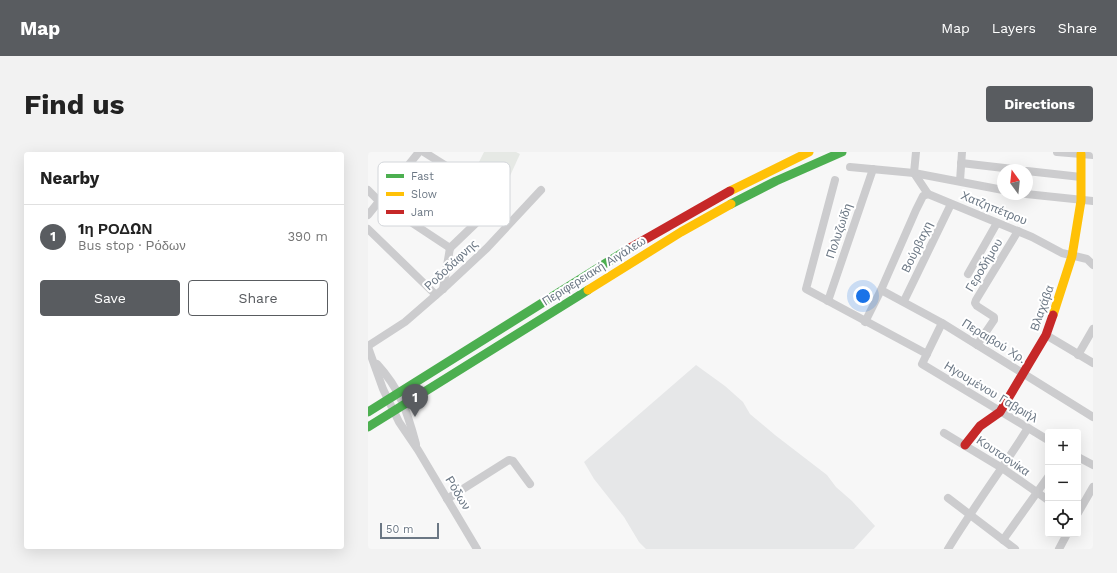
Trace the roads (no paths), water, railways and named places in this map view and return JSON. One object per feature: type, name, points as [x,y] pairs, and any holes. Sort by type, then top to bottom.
[{"type":"main road","name":"Περιφερειακή Αιγάλεω","points":[[368,412],[649,236],[721,194],[809,152]]},
{"type":"main road","name":"Περιφερειακή Αιγάλεω","points":[[368,427],[655,247],[728,206],[799,170],[842,152]]},
{"type":"main road","name":"Βλαχάβα","points":[[965,445],[971,435],[987,419],[1000,412],[1046,335],[1072,256],[1081,201],[1081,154]]},
{"type":"street","points":[[411,162],[419,152]]},
{"type":"street","points":[[424,152],[440,162]]},
{"type":"street","points":[[865,322],[881,290],[916,210],[923,196],[928,194],[914,173],[916,152]]},
{"type":"street","points":[[960,181],[962,152]]},
{"type":"street","points":[[1057,152],[1093,154]]},
{"type":"street","points":[[961,164],[997,168]]},
{"type":"street","points":[[850,167],[914,173],[997,189]]},
{"type":"street","name":"Πολυζωίδη","points":[[828,301],[873,169]]},
{"type":"street","points":[[1033,172],[1081,177]]},
{"type":"street","points":[[835,180],[806,289],[927,354],[942,323]]},
{"type":"street","points":[[368,190],[378,200]]},
{"type":"street","name":"Ροδοδάφνης","points":[[510,223],[541,190]]},
{"type":"street","name":"Χατζηπέτρου","points":[[928,194],[1032,237],[1062,253],[1087,259],[1093,265]]},
{"type":"street","points":[[1033,195],[1081,201],[1093,201]]},
{"type":"street","points":[[368,215],[378,202]]},
{"type":"street","name":"Βούρβαχη","points":[[904,301],[951,204]]},
{"type":"street","points":[[968,274],[997,223]]},
{"type":"street","points":[[417,226],[450,248]]},
{"type":"street","points":[[440,292],[446,260],[450,248],[473,226]]},
{"type":"street","name":"Ροδοδάφνης","points":[[368,346],[405,322],[440,292],[487,248],[507,226]]},
{"type":"street","points":[[368,229],[440,292]]},
{"type":"street","name":"Γεροδήμου","points":[[977,345],[994,320],[994,317],[977,306],[975,303],[976,300],[1018,231]]},
{"type":"street","name":"Περαιβού Χρ.","points":[[881,290],[904,301],[942,323],[1093,417]]},
{"type":"street","points":[[1078,355],[1093,329]]},
{"type":"street","points":[[1046,335],[1093,363]]},
{"type":"street","name":"Ρόδων","points":[[368,346],[388,400],[399,422],[418,450],[477,549]]},
{"type":"street","name":"Ηγουμένου Γαβριήλ","points":[[927,354],[922,364],[1045,438]]},
{"type":"street","name":"Ρόδων","points":[[374,360],[399,393],[404,404],[418,450]]},
{"type":"street","points":[[948,549],[969,515],[1028,428]]},
{"type":"street","name":"Κουτσονίκα","points":[[944,433],[1002,468],[1045,498]]},
{"type":"street","points":[[1081,459],[1093,465]]},
{"type":"street","points":[[447,499],[509,460],[513,461],[530,484]]},
{"type":"street","points":[[1003,540],[1045,481]]},
{"type":"street","points":[[1081,508],[1092,491]]},
{"type":"street","points":[[948,498],[1016,549]]},
{"type":"street","points":[[1059,549],[1065,537]]},
{"type":"place","name":"1η ΡΟΔΩΝ","points":[[415,417]]}]
